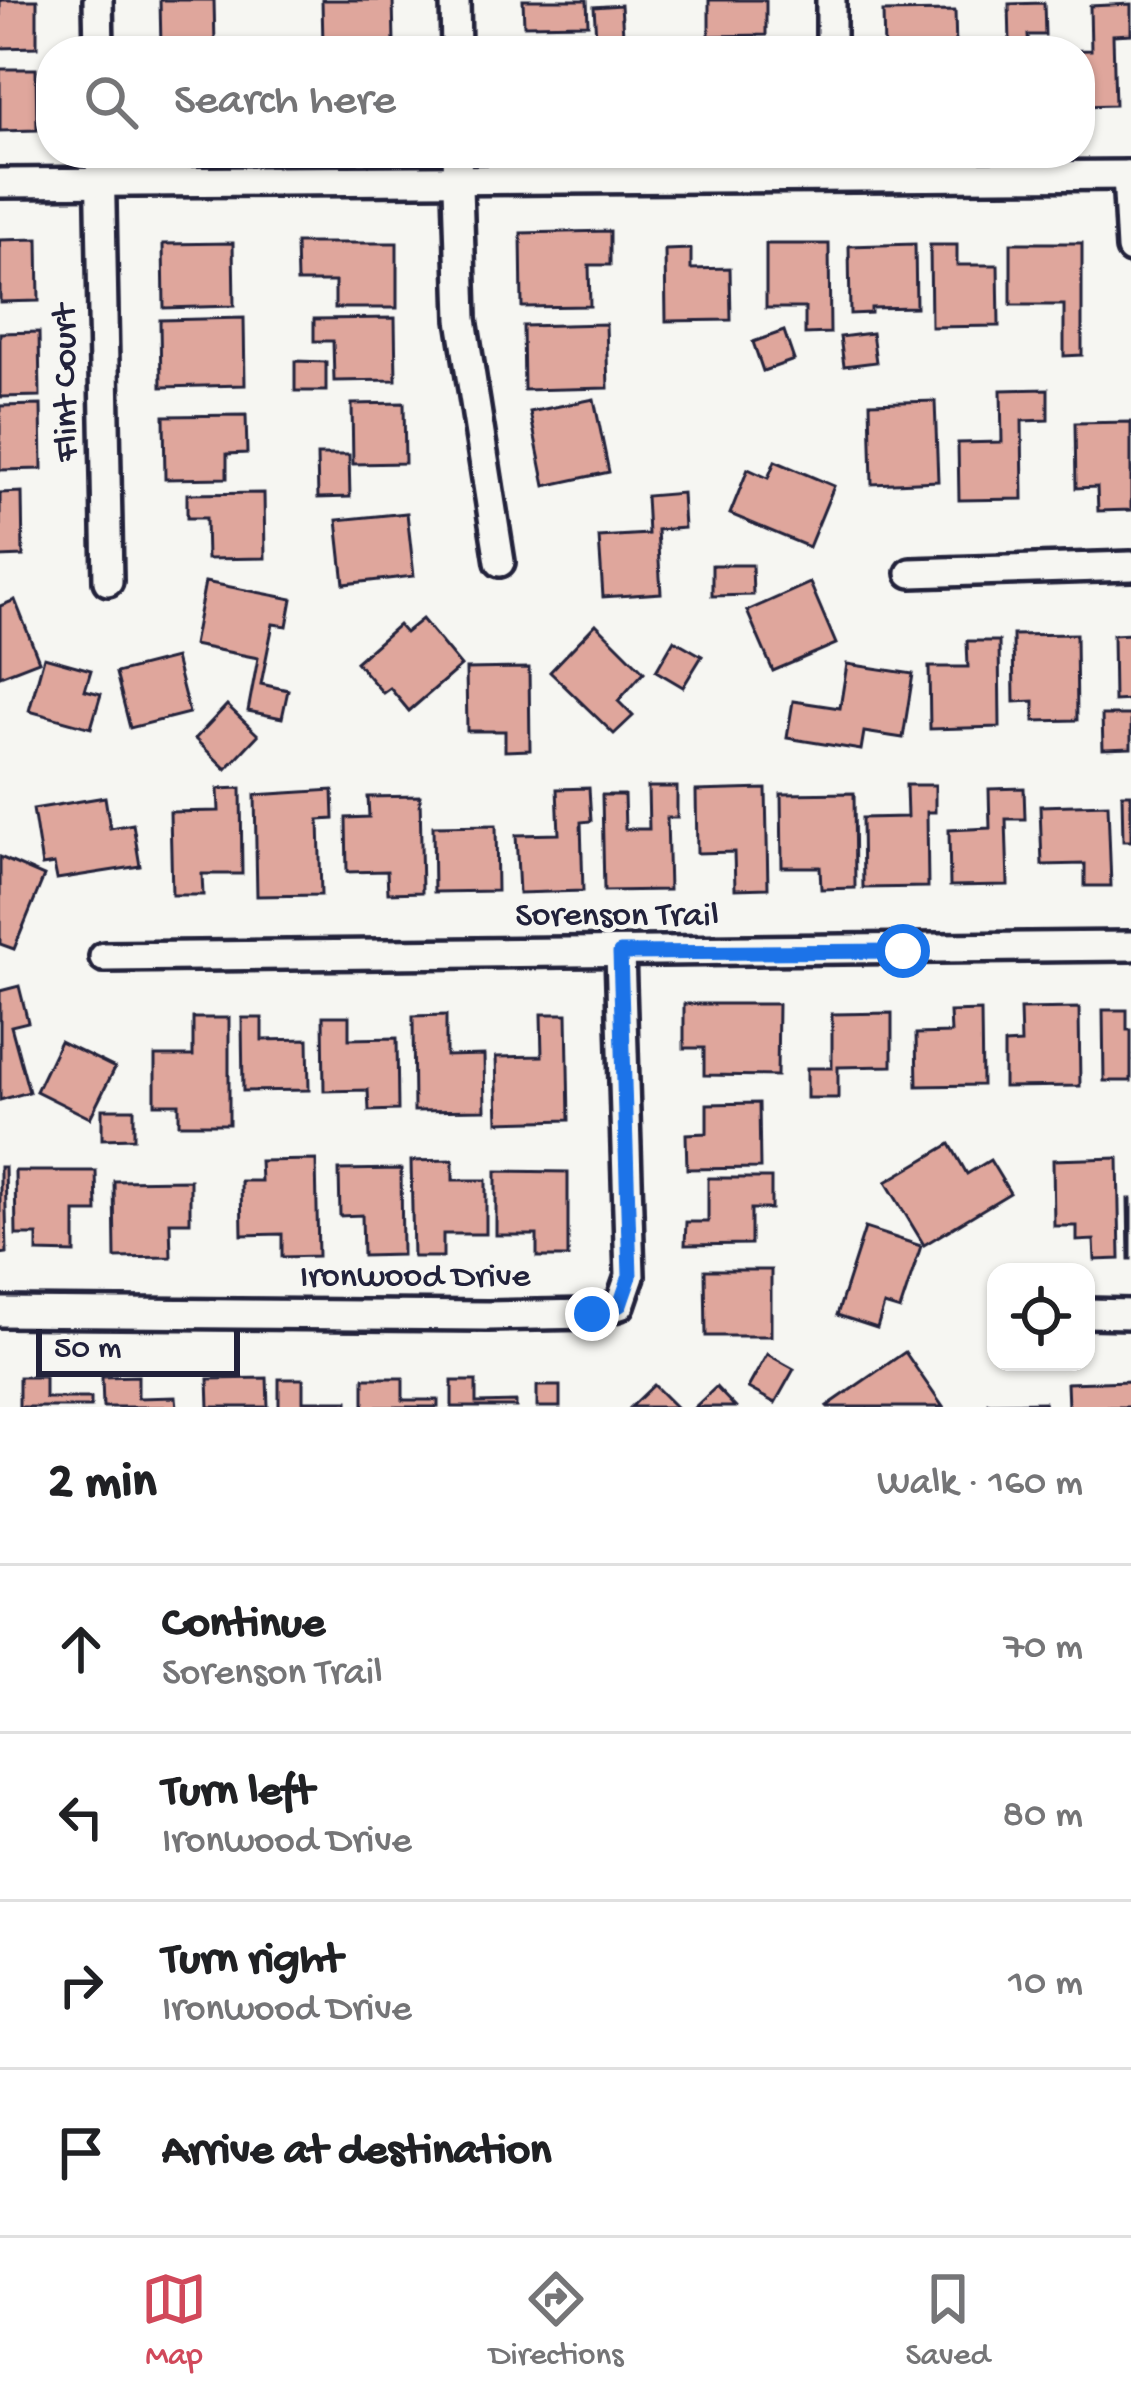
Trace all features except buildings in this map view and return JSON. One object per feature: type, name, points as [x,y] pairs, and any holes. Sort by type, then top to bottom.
[{"type":"street","points":[[98,0],[99,36]]},
{"type":"street","points":[[455,0],[456,36]]},
{"type":"street","points":[[831,0],[832,36]]},
{"type":"street","name":"Flint Court","points":[[100,168],[108,580]]},
{"type":"street","points":[[0,183],[100,183],[398,168]]},
{"type":"street","points":[[457,168],[462,319],[500,562]]},
{"type":"street","points":[[922,168],[1129,175],[1131,249]]},
{"type":"street","points":[[911,573],[1131,566]]},
{"type":"street","name":"Sorenson Trail","points":[[104,957],[1131,946]]},
{"type":"street","name":"Ironwood Drive","points":[[0,1312],[488,1316],[592,1314],[620,1305],[630,1276],[620,953]]},
{"type":"street","points":[[1095,1313],[1131,1314]]},
{"type":"route","points":[[592,1314],[620,1305],[630,1276],[620,953],[903,951]]}]
